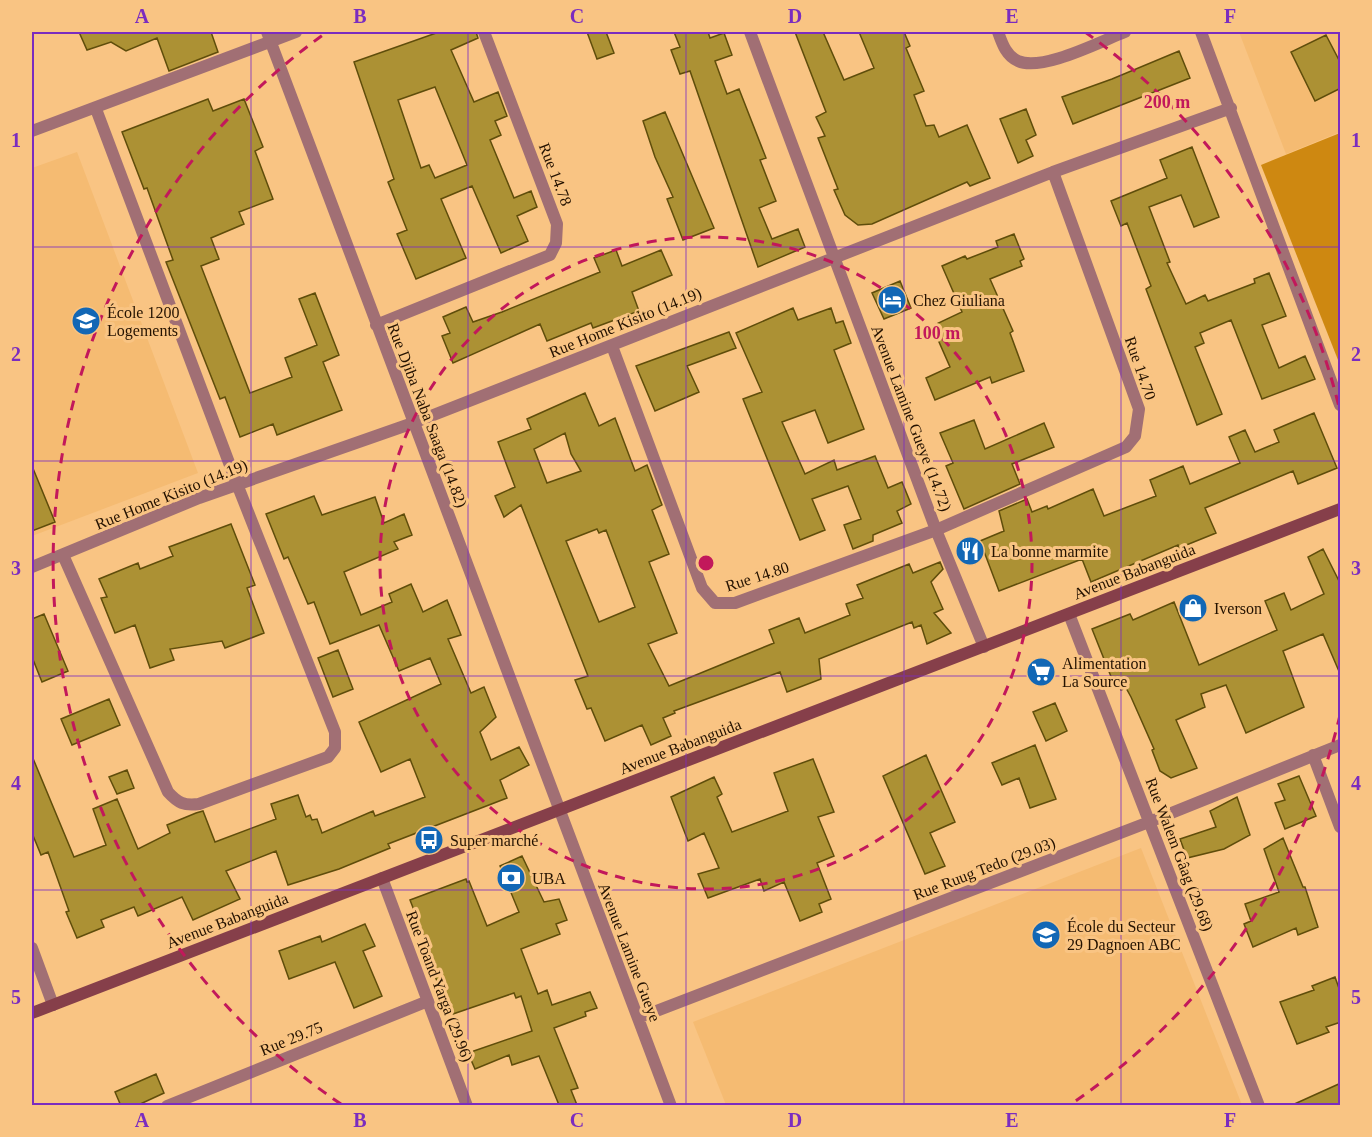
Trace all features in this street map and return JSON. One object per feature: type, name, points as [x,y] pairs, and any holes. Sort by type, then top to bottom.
[{"type":"street","points":[[32,131],[96,109],[269,36],[296,32]]},
{"type":"street","name":"Rue 14.78","points":[[376,325],[550,255],[556,243],[557,224],[484,32]]},
{"type":"street","name":"Avenue Lamine Gueye (14.72)","points":[[750,32],[936,530],[984,647]]},
{"type":"street","points":[[998,32],[1005,51],[1018,62],[1034,64],[1052,61],[1125,32]]},
{"type":"street","points":[[1201,32],[1341,405]]},
{"type":"street","name":"Rue Djiba Naba Saaga (14.82)","points":[[269,36],[558,810]]},
{"type":"street","name":"Rue Home Kisito (14.19)","points":[[32,567],[237,484],[413,423],[1053,172],[1231,108]]},
{"type":"street","points":[[63,555],[168,792],[175,800],[186,806],[199,804],[328,757],[335,748],[335,732],[237,484],[96,109]]},
{"type":"street","name":"Rue 14.70","points":[[936,530],[1126,447],[1135,436],[1139,409],[1053,172]]},
{"type":"street","name":"Rue 14.80","points":[[612,346],[702,588],[715,603],[735,603],[936,530]]},
{"type":"street","name":"Avenue Babanguida","points":[[32,1013],[1341,509]]},
{"type":"street","name":"Rue Walem Gâag (29.68)","points":[[1069,614],[1259,1106]]},
{"type":"street","name":"Rue Ruug Tedo (29.03)","points":[[638,1018],[1149,822],[1341,744]]},
{"type":"street","points":[[1313,755],[1341,827]]},
{"type":"street","name":"Avenue Lamine Gueye","points":[[558,810],[671,1106]]},
{"type":"street","name":"Rue Toand Yarga (29.96)","points":[[382,878],[467,1106]]},
{"type":"street","points":[[32,948],[53,1005]]},
{"type":"street","name":"Rue 29.75","points":[[167,1106],[428,1001]]},
{"type":"shaded area","points":[[1239,32],[1340,32],[1340,132],[1286,154]]},
{"type":"shaded area","points":[[1340,133],[1340,365],[1261,165]]},
{"type":"shaded area","name":"École 1200 Logements","points":[[77,152],[198,473],[32,536],[32,168]]},
{"type":"shaded area","name":"École du Secteur 29 Dagnoen ABC","points":[[1141,848],[1242,1105],[726,1105],[693,1022]]},
{"type":"building","points":[[79,32],[211,32],[218,52],[169,71],[157,38],[126,51],[111,42],[87,50]]},
{"type":"building","points":[[439,32],[476,32],[478,38],[451,50],[474,102],[498,92],[507,116],[495,121],[501,135],[490,140],[514,198],[531,191],[537,207],[517,216],[528,241],[501,253],[472,186],[441,199],[466,258],[416,279],[397,234],[407,230],[388,182],[394,179],[354,62]],"holes":[[[435,87],[467,165],[435,178],[429,165],[421,168],[398,100]]]},
{"type":"building","points":[[587,32],[606,32],[614,53],[597,59]]},
{"type":"building","points":[[674,32],[708,32],[710,38],[724,33],[732,55],[715,61],[727,94],[739,89],[766,158],[760,160],[776,201],[759,208],[772,239],[798,229],[805,247],[758,267],[690,71],[680,74],[671,50],[680,47]]},
{"type":"building","points":[[795,32],[823,32],[844,80],[874,68],[859,32],[904,32],[910,46],[906,48],[924,91],[914,95],[926,126],[934,125],[939,137],[967,125],[990,178],[970,186],[967,182],[872,224],[858,225],[845,215],[834,190],[838,189],[818,138],[825,136],[816,117],[826,112]]},
{"type":"building","points":[[1326,35],[1341,64],[1341,88],[1315,101],[1291,52]]},
{"type":"building","points":[[1179,51],[1190,78],[1073,124],[1062,97]]},
{"type":"building","points":[[208,99],[213,111],[244,99],[263,147],[255,151],[273,199],[239,212],[244,224],[211,238],[219,259],[201,266],[250,393],[292,377],[285,358],[317,345],[299,299],[315,293],[339,355],[323,362],[342,410],[277,435],[273,424],[240,437],[225,397],[220,399],[166,262],[173,260],[147,188],[144,189],[122,132]]},
{"type":"building","points":[[1026,109],[1036,135],[1026,140],[1033,156],[1018,163],[1000,119]]},
{"type":"building","points":[[665,112],[714,228],[683,240],[667,199],[673,197],[655,157],[643,121]]},
{"type":"building","points":[[1192,147],[1219,217],[1194,227],[1181,195],[1149,207],[1170,262],[1167,263],[1186,304],[1205,295],[1208,301],[1255,283],[1254,279],[1269,273],[1286,316],[1262,325],[1279,368],[1305,356],[1315,379],[1262,399],[1231,320],[1200,333],[1204,343],[1195,347],[1222,414],[1197,425],[1146,289],[1151,286],[1127,223],[1121,226],[1111,201],[1167,178],[1160,160]]},
{"type":"building","points":[[1014,234],[1024,259],[1020,261],[1022,266],[990,279],[1013,331],[1010,333],[1024,371],[992,383],[990,377],[935,400],[926,378],[950,367],[932,326],[962,312],[942,266],[965,256],[967,259],[998,247],[996,241]]},
{"type":"building","points":[[616,250],[622,266],[661,250],[672,275],[632,292],[639,311],[593,328],[591,323],[547,341],[540,324],[453,363],[442,336],[450,333],[443,317],[466,307],[473,322],[502,312],[600,272],[594,258]]},
{"type":"building","points":[[900,281],[911,308],[884,319],[872,293]]},
{"type":"building","points":[[793,308],[798,320],[831,308],[836,323],[843,321],[851,343],[834,350],[864,429],[828,443],[815,410],[782,422],[805,474],[834,460],[837,470],[875,456],[888,488],[902,482],[911,504],[897,511],[902,523],[873,535],[873,541],[853,549],[844,525],[861,519],[848,486],[812,499],[825,530],[800,540],[743,399],[762,392],[736,333]]},
{"type":"building","points":[[729,332],[736,348],[687,366],[699,392],[655,411],[636,366]]},
{"type":"building","points":[[585,393],[599,426],[615,418],[635,471],[647,465],[662,505],[652,510],[669,554],[649,562],[677,633],[648,644],[669,686],[774,643],[769,630],[799,618],[805,633],[850,615],[846,604],[863,598],[857,585],[909,564],[913,573],[940,562],[943,569],[931,582],[943,609],[934,613],[951,633],[927,644],[921,625],[914,628],[912,622],[819,659],[821,679],[787,692],[780,672],[674,711],[675,713],[663,718],[671,736],[651,745],[642,725],[605,741],[591,708],[587,709],[575,680],[588,676],[521,505],[504,517],[495,496],[515,487],[498,442],[531,429],[527,419]],"holes":[[[565,433],[571,454],[581,471],[547,483],[534,449]],[[597,529],[599,533],[606,530],[635,607],[599,622],[566,541]]]},
{"type":"building","points":[[1314,413],[1337,468],[1298,484],[1293,471],[1205,508],[1216,533],[1179,548],[1178,545],[1091,582],[1082,559],[999,591],[980,541],[1004,531],[999,511],[1027,499],[1032,512],[1047,506],[1048,509],[1093,489],[1104,516],[1156,496],[1150,480],[1183,466],[1190,484],[1240,463],[1229,437],[1245,430],[1255,452],[1279,442],[1274,430]]},
{"type":"building","points":[[974,420],[985,449],[1044,423],[1054,447],[1012,464],[1020,484],[964,509],[946,466],[953,463],[940,433]]},
{"type":"building","points":[[32,466],[55,522],[32,531]]},
{"type":"building","points":[[314,496],[322,515],[375,497],[384,523],[404,514],[412,535],[394,542],[398,549],[344,572],[361,615],[392,602],[389,594],[411,584],[423,612],[447,600],[461,635],[448,639],[471,693],[484,687],[496,717],[480,732],[491,760],[519,747],[529,765],[500,780],[507,798],[388,844],[390,848],[339,869],[288,885],[276,851],[226,871],[240,899],[193,920],[182,897],[138,916],[134,907],[101,920],[104,927],[77,938],[66,912],[69,911],[48,852],[41,855],[32,833],[32,756],[74,857],[106,845],[93,809],[117,799],[138,849],[170,833],[167,825],[203,811],[215,842],[276,819],[271,804],[298,795],[306,817],[310,815],[312,820],[317,819],[322,833],[373,811],[375,816],[425,797],[410,759],[381,772],[359,722],[441,684],[430,658],[399,671],[379,625],[330,644],[314,602],[308,604],[288,557],[284,559],[266,514]]},
{"type":"building","points":[[231,524],[255,585],[247,588],[264,633],[225,648],[222,641],[170,649],[174,660],[150,668],[135,625],[115,633],[101,598],[107,597],[99,579],[138,563],[140,569],[173,556],[169,547]]},
{"type":"building","points":[[1323,549],[1341,585],[1341,676],[1323,634],[1283,651],[1304,707],[1246,733],[1226,685],[1201,694],[1205,707],[1176,720],[1197,768],[1171,778],[1160,771],[1152,750],[1154,749],[1131,697],[1126,688],[1121,690],[1115,678],[1112,679],[1092,629],[1130,614],[1133,620],[1174,602],[1199,665],[1277,630],[1265,601],[1284,593],[1291,610],[1324,594],[1308,557]]},
{"type":"building","points":[[44,614],[68,671],[42,682],[32,657],[32,619]]},
{"type":"building","points":[[338,650],[353,689],[333,697],[318,658]]},
{"type":"building","points":[[109,699],[120,725],[72,745],[61,719]]},
{"type":"building","points":[[1055,703],[1067,731],[1046,741],[1033,712]]},
{"type":"building","points":[[1035,745],[1056,799],[1030,808],[1019,778],[1002,785],[992,763]]},
{"type":"building","points":[[926,755],[955,822],[930,833],[945,866],[925,874],[883,776]]},
{"type":"building","points":[[813,759],[834,812],[818,817],[834,856],[817,863],[831,899],[819,904],[822,912],[800,921],[784,882],[764,891],[760,879],[708,898],[698,874],[719,868],[704,833],[688,841],[671,797],[714,777],[722,794],[717,797],[732,832],[788,811],[774,773]]},
{"type":"building","points":[[127,770],[134,788],[117,794],[109,777]]},
{"type":"building","points":[[1299,776],[1316,816],[1285,829],[1275,803],[1285,800],[1278,784]]},
{"type":"building","points":[[1237,797],[1250,835],[1224,849],[1187,858],[1180,839],[1216,827],[1210,811]]},
{"type":"building","points":[[1283,838],[1303,887],[1305,887],[1318,927],[1298,935],[1296,928],[1253,947],[1244,924],[1251,921],[1245,904],[1279,892],[1264,849]]},
{"type":"building","points":[[522,856],[544,902],[559,899],[567,920],[556,924],[560,934],[521,949],[538,994],[547,990],[552,1005],[590,992],[597,1008],[585,1012],[586,1016],[554,1028],[578,1088],[571,1090],[577,1105],[559,1105],[539,1056],[512,1065],[509,1055],[475,1069],[468,1053],[532,1031],[521,996],[516,998],[514,993],[453,1014],[442,982],[438,984],[431,965],[435,964],[410,900],[466,879],[467,882],[469,881],[487,926],[519,912],[500,866]]},
{"type":"building","points":[[365,924],[375,946],[363,951],[382,996],[354,1008],[335,962],[289,979],[279,951],[320,936],[322,942]]},
{"type":"building","points":[[1335,977],[1341,994],[1341,1022],[1326,1027],[1329,1032],[1297,1044],[1280,1002],[1314,990],[1312,986]]},
{"type":"building","points":[[156,1074],[164,1093],[136,1106],[121,1106],[115,1092]]},
{"type":"building","points":[[1341,1083],[1341,1106],[1290,1106]]},
{"type":"place","name":"Chez Giuliana","points":[[892,300]]},
{"type":"place","name":"École 1200 Logements","points":[[86,321]]},
{"type":"place","name":"La bonne marmite","points":[[970,551]]},
{"type":"place","name":"Iverson","points":[[1193,608]]},
{"type":"place","name":"Alimentation La Source","points":[[1041,672]]},
{"type":"place","name":"Super marché","points":[[429,840]]},
{"type":"place","name":"UBA","points":[[511,878]]},
{"type":"place","name":"École du Secteur 29 Dagnoen ABC","points":[[1046,935]]}]
